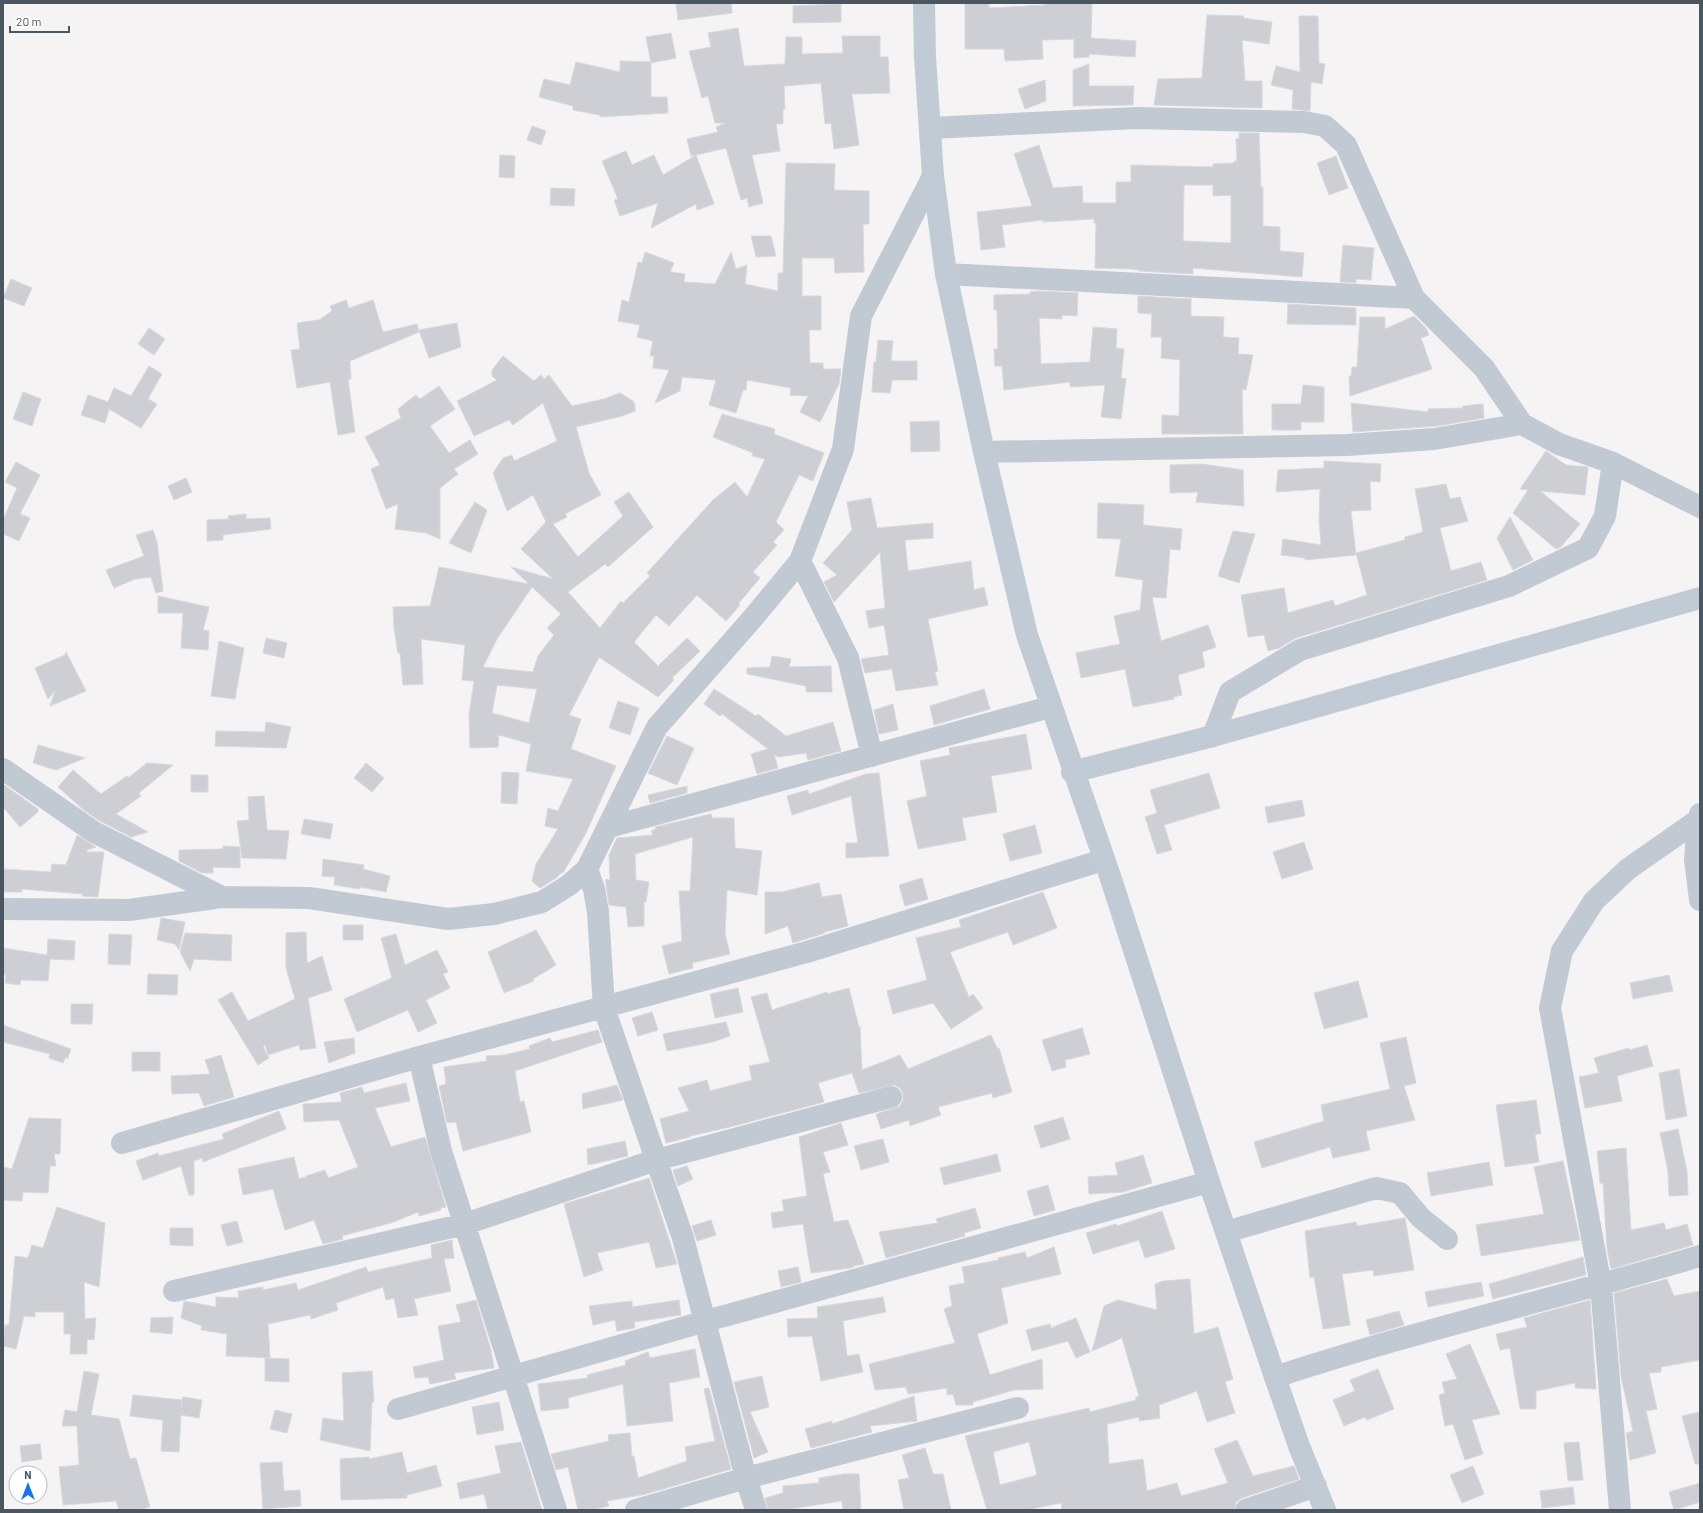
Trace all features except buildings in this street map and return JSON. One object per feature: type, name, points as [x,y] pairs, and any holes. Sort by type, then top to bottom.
[{"type":"main road","points":[[924,3],[925,57],[931,128],[933,176],[946,274],[984,452],[1027,635],[1072,772],[1111,879],[1209,1182],[1275,1377],[1299,1446],[1326,1510]]},
{"type":"main road","points":[[1072,772],[1213,736],[1700,598]]},
{"type":"street","points":[[931,128],[1136,118],[1304,122],[1325,126],[1346,145],[1414,298],[1484,368],[1522,424],[1559,444],[1613,463],[1700,507]]},
{"type":"street","points":[[3,909],[130,910],[222,897],[309,898],[448,918],[494,914],[542,902],[569,885],[587,869],[657,727],[752,619],[800,561],[843,449],[860,316],[933,176]]},
{"type":"street","points":[[946,274],[1414,298]]},
{"type":"street","points":[[984,452],[1347,445],[1434,439],[1522,424]]},
{"type":"street","points":[[1213,736],[1230,692],[1300,650],[1509,586],[1588,548],[1605,516],[1613,463]]},
{"type":"street","points":[[800,561],[848,658],[872,756]]},
{"type":"street","points":[[609,827],[1050,707]]},
{"type":"street","points":[[3,769],[94,832],[222,897]]},
{"type":"street","points":[[1699,817],[1695,860],[1700,900]]},
{"type":"street","points":[[1620,1510],[1601,1286],[1550,1008],[1562,951],[1594,901],[1628,869],[1699,817]]},
{"type":"street","points":[[122,1143],[419,1057],[807,952],[1103,860]]},
{"type":"street","points":[[587,869],[594,889],[598,912],[604,1008],[683,1238],[746,1478],[756,1510]]},
{"type":"street","points":[[419,1057],[441,1150],[466,1224],[556,1510]]},
{"type":"street","points":[[174,1291],[466,1224],[656,1160],[891,1097]]},
{"type":"street","points":[[398,1409],[706,1321],[1209,1182]]},
{"type":"street","points":[[1226,1232],[1376,1188],[1400,1193],[1420,1218],[1447,1239]]},
{"type":"street","points":[[1275,1377],[1335,1357],[1601,1286],[1700,1256]]},
{"type":"street","points":[[636,1510],[746,1478],[1018,1408]]},
{"type":"street","points":[[1246,1510],[1316,1486]]}]
